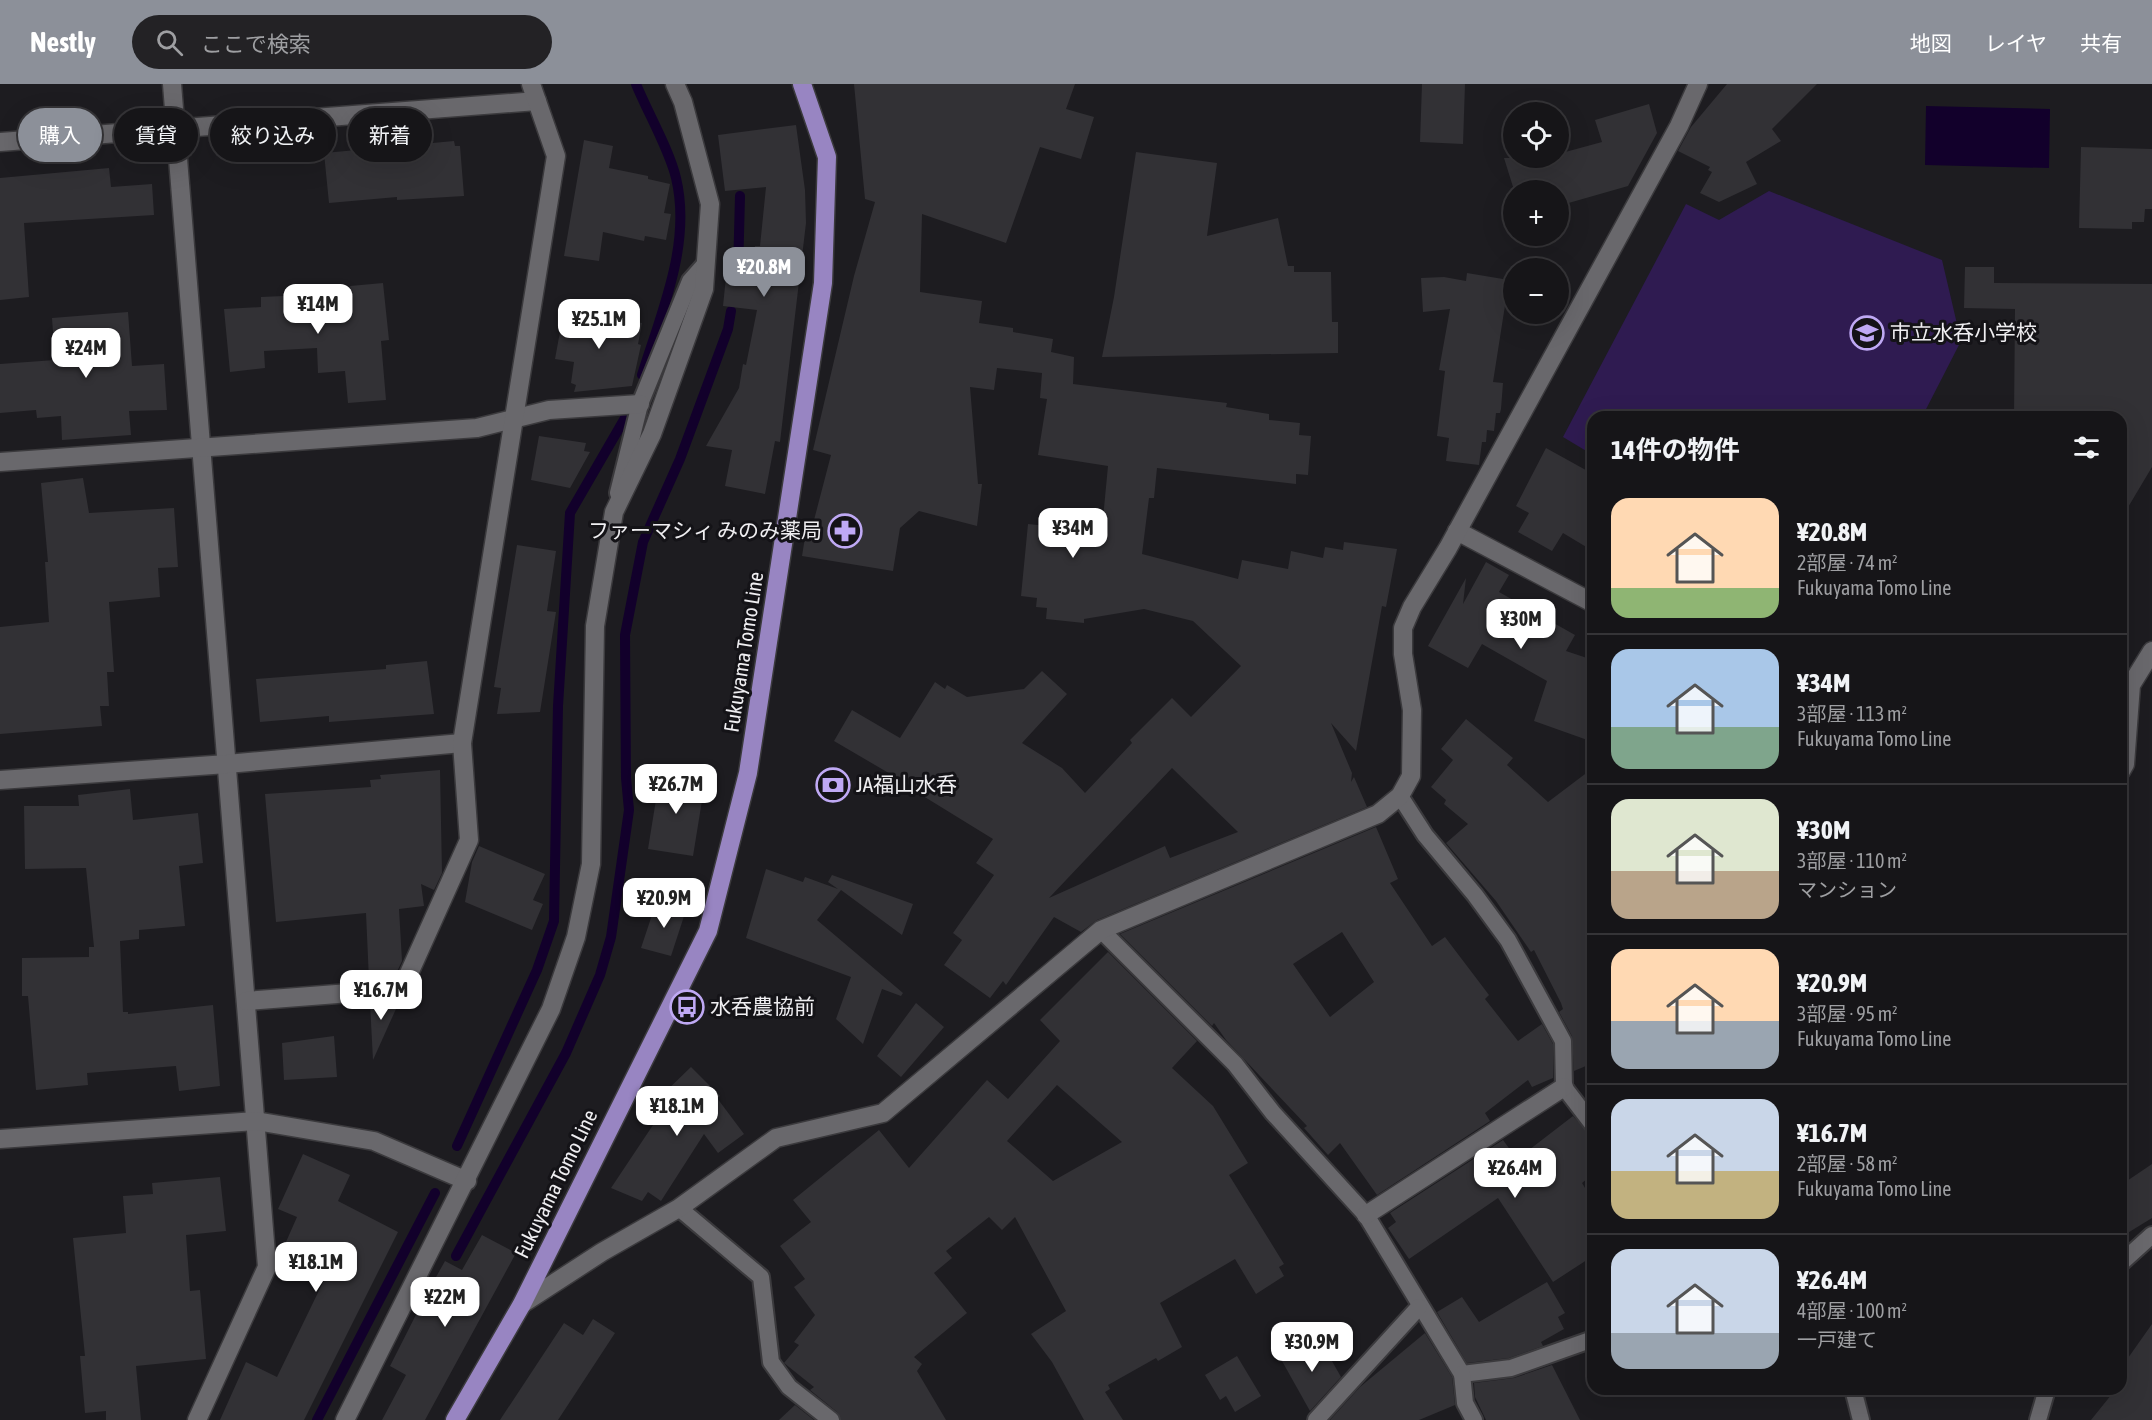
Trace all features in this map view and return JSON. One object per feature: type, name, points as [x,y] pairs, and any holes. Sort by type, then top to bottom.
[{"type":"main road","name":"Fukuyama Tomo Line","points":[[455,1420],[522,1304],[708,931],[748,773],[823,283],[827,157],[802,84]]},
{"type":"street","points":[[172,84],[174,108]]},
{"type":"street","points":[[345,1420],[467,1181],[551,1009],[576,937],[591,864],[595,626],[614,512],[652,434],[704,289],[710,204],[683,102],[675,84]]},
{"type":"street","points":[[522,1304],[602,1252],[679,1208],[776,1138],[883,1113],[1101,930],[1378,814],[1400,796],[1411,776],[1412,710],[1403,654],[1403,628],[1412,607],[1458,531],[1679,126],[1698,84]]},
{"type":"street","points":[[198,127],[534,92],[556,156],[462,743],[469,840],[402,989],[246,1001]]},
{"type":"street","points":[[0,142],[114,134]]},
{"type":"street","points":[[179,162],[267,1267],[197,1420]]},
{"type":"street","points":[[0,462],[477,428],[549,410],[640,404]]},
{"type":"street","points":[[1458,531],[1587,600]]},
{"type":"street","points":[[2127,738],[2131,685],[2152,651]]},
{"type":"street","points":[[0,780],[227,764],[462,743]]},
{"type":"street","points":[[1366,1215],[1564,1087]]},
{"type":"street","points":[[0,1139],[256,1121],[374,1141],[467,1181]]},
{"type":"lane","points":[[614,512],[640,404],[690,281],[706,263]]},
{"type":"lane","points":[[1400,796],[1425,835],[1475,895],[1508,940],[1563,1041],[1564,1087],[1587,1117]]},
{"type":"lane","points":[[1101,930],[1235,1064],[1273,1113],[1366,1215],[1419,1307],[1462,1374],[1465,1403],[1474,1420]]},
{"type":"lane","points":[[679,1208],[761,1277],[771,1362],[789,1387],[831,1420]]},
{"type":"lane","points":[[2128,1250],[2152,1235]]},
{"type":"lane","points":[[1316,1420],[1419,1307]]},
{"type":"lane","points":[[1462,1374],[1511,1368],[1587,1341]]},
{"type":"lane","points":[[1855,1395],[1861,1420]]},
{"type":"lane","points":[[2038,1420],[2044,1395]]},
{"type":"shaded area","points":[[1926,106],[2050,109],[2049,168],[1925,165]]},
{"type":"shaded area","points":[[1769,191],[1942,260],[1961,341],[1925,411],[1587,411],[1587,451],[1563,437],[1686,204],[1719,220]]},
{"type":"building","points":[[854,84],[1075,84],[1066,109],[1094,117],[1081,159],[1040,147],[1006,243],[922,214],[920,292],[982,301],[979,323],[1013,328],[1013,332],[1053,339],[1051,352],[1074,357],[1073,384],[1227,403],[1226,407],[1269,414],[1269,420],[1300,423],[1299,435],[1311,436],[1308,475],[1296,474],[1296,484],[1157,468],[1154,498],[1149,498],[1142,554],[1238,579],[1242,560],[1288,569],[1291,551],[1323,558],[1325,547],[1343,550],[1344,542],[1397,549],[1386,607],[1382,606],[1356,751],[1331,723],[1352,773],[1351,782],[1354,777],[1367,807],[1097,920],[1081,932],[1054,917],[1006,985],[1003,981],[990,998],[944,965],[962,940],[953,933],[994,875],[976,863],[993,839],[915,791],[916,789],[834,741],[852,710],[900,738],[935,682],[945,689],[947,685],[967,697],[1024,689],[1042,671],[1067,694],[1022,743],[1062,768],[1085,793],[1132,743],[1130,740],[1172,698],[1191,717],[1241,666],[1193,621],[1144,609],[1084,619],[1084,623],[1046,619],[1047,608],[1036,607],[1037,598],[1021,596],[1028,524],[1086,530],[1087,528],[1102,529],[1108,466],[1038,455],[1047,399],[1040,398],[1042,373],[997,368],[994,390],[970,387],[978,484],[982,484],[977,526],[919,511],[900,528],[893,571],[802,556],[808,519],[814,520],[831,455],[813,450],[854,276],[875,202],[865,199]],"holes":[[[1172,768],[1238,832],[1170,858],[1165,846],[1049,898]]]},
{"type":"building","points":[[1422,84],[1465,84],[1463,144],[1420,142]]},
{"type":"building","points":[[1727,84],[1817,84],[1772,129],[1781,141],[1746,162],[1757,184],[1719,202],[1700,193],[1712,172],[1708,170],[1710,167],[1678,151],[1691,127]]},
{"type":"building","points":[[1649,104],[1657,133],[1628,186],[1569,203],[1569,180],[1511,180],[1507,168],[1569,168],[1569,151],[1602,142],[1595,120]]},
{"type":"building","points":[[796,125],[805,190],[806,223],[780,442],[775,441],[765,494],[725,486],[732,450],[706,446],[739,388],[743,364],[746,365],[757,310],[723,306],[726,277],[751,280],[755,246],[760,246],[766,187],[725,191],[718,135]]},
{"type":"building","points":[[584,140],[613,146],[609,168],[648,176],[648,179],[670,184],[664,213],[671,214],[666,240],[645,236],[644,241],[603,232],[599,261],[564,256]]},
{"type":"building","points":[[454,141],[455,146],[460,146],[464,196],[397,200],[397,197],[329,203],[325,162],[336,162],[336,152],[348,151],[348,162],[432,162],[432,143]]},
{"type":"building","points":[[2081,147],[2152,149],[2152,209],[2145,209],[2144,222],[2132,222],[2132,229],[2079,228]]},
{"type":"building","points":[[1136,152],[1217,163],[1207,236],[1278,218],[1288,266],[1294,266],[1294,272],[1331,272],[1332,322],[1338,322],[1338,353],[1102,357],[1114,297]]},
{"type":"building","points":[[109,168],[111,187],[152,184],[154,215],[24,223],[29,297],[0,300],[0,178]]},
{"type":"building","points":[[1965,267],[1994,267],[1994,283],[2152,284],[2152,467],[2127,509],[2127,411],[2014,411],[2015,309],[1964,308]]},
{"type":"building","points":[[1467,273],[1503,279],[1503,318],[1493,382],[1503,383],[1501,409],[1500,413],[1496,413],[1494,431],[1487,430],[1486,442],[1482,442],[1479,465],[1446,461],[1449,438],[1437,436],[1445,371],[1439,370],[1450,309],[1423,312],[1421,278],[1444,277],[1466,281]]},
{"type":"building","points":[[383,283],[389,340],[381,341],[386,400],[348,403],[345,371],[318,373],[317,348],[264,351],[265,368],[230,372],[224,309],[261,307],[261,297],[351,293],[350,286]]},
{"type":"building","points":[[564,310],[642,323],[638,344],[641,345],[632,386],[574,392],[576,385],[571,383],[574,362],[555,359]]},
{"type":"building","points":[[128,312],[132,366],[164,364],[167,410],[129,411],[131,435],[62,440],[61,416],[37,418],[36,410],[0,413],[0,364],[55,360],[52,318]]},
{"type":"building","points":[[539,436],[586,443],[584,451],[590,452],[570,488],[531,480]]},
{"type":"building","points":[[1546,448],[1587,471],[1587,547],[1563,533],[1552,551],[1518,532],[1529,513],[1516,506]]},
{"type":"building","points":[[83,478],[89,513],[174,508],[178,567],[158,568],[160,597],[109,602],[114,672],[107,672],[109,706],[100,706],[102,726],[0,734],[0,627],[49,622],[45,562],[48,562],[41,483]]},
{"type":"building","points":[[517,545],[556,551],[547,611],[556,612],[540,712],[497,714],[501,688],[494,687]]},
{"type":"building","points":[[1486,562],[1509,575],[1499,592],[1575,635],[1566,651],[1587,658],[1587,740],[1534,721],[1547,681],[1482,644],[1468,668],[1428,646],[1466,578],[1463,604]]},
{"type":"building","points":[[427,661],[434,714],[329,722],[329,716],[260,722],[256,679],[386,669],[386,665]]},
{"type":"building","points":[[1466,719],[1513,758],[1507,765],[1548,802],[1587,773],[1587,1066],[1574,1071],[1572,1036],[1559,1012],[1563,1009],[1561,1003],[1534,950],[1531,952],[1496,901],[1446,843],[1468,824],[1444,804],[1446,800],[1431,787],[1453,760],[1441,749]]},
{"type":"building","points":[[440,770],[442,873],[434,890],[421,884],[424,906],[399,909],[402,961],[394,978],[369,980],[366,913],[276,922],[265,794],[371,787],[370,780],[381,779],[380,775]]},
{"type":"building","points":[[660,775],[705,782],[693,856],[648,849]]},
{"type":"building","points":[[130,789],[133,820],[198,813],[203,863],[179,866],[185,926],[139,930],[139,939],[120,941],[123,1012],[128,1012],[128,1014],[213,1005],[220,1086],[179,1091],[176,1066],[87,1073],[88,1085],[36,1090],[28,996],[22,996],[22,958],[89,957],[89,947],[94,947],[86,868],[25,869],[24,806],[79,806],[78,795]]},
{"type":"building","points":[[1376,827],[1398,879],[1390,883],[1432,946],[1445,937],[1489,995],[1485,999],[1518,1041],[1542,1024],[1553,1044],[1553,1078],[1532,1087],[1528,1080],[1485,1113],[1490,1121],[1377,1195],[1340,1143],[1328,1155],[1304,1128],[1307,1126],[1226,1040],[1214,1023],[1212,1026],[1120,934]],"holes":[[[1342,932],[1374,982],[1330,1017],[1293,964]]]},
{"type":"building","points":[[479,846],[545,874],[533,900],[543,904],[532,930],[465,902],[472,862]]},
{"type":"building","points":[[766,869],[803,882],[805,877],[838,889],[828,882],[832,875],[913,904],[902,935],[841,890],[817,920],[903,993],[901,996],[882,989],[863,1044],[836,1019],[851,977],[746,938]]},
{"type":"building","points":[[657,900],[686,910],[671,956],[641,948]]},
{"type":"building","points":[[1108,952],[1197,1041],[1172,1068],[1213,1106],[1248,1163],[1229,1175],[1284,1264],[1279,1267],[1284,1276],[1256,1294],[1235,1259],[1160,1303],[1182,1347],[1158,1361],[1156,1358],[1108,1385],[1110,1389],[1105,1392],[1123,1420],[1084,1420],[1052,1362],[1031,1334],[1066,1311],[1015,1217],[1002,1230],[989,1217],[946,1251],[952,1258],[934,1273],[967,1313],[914,1357],[922,1364],[917,1371],[946,1420],[841,1420],[837,1412],[810,1390],[814,1387],[784,1363],[799,1345],[794,1342],[815,1315],[794,1287],[805,1279],[780,1246],[811,1222],[793,1200],[879,1130],[909,1168],[987,1080],[1008,1099],[1060,1041],[1040,1020]],"holes":[[[1057,1085],[1122,1142],[1053,1181],[1007,1141]]]},
{"type":"building","points":[[400,1000],[373,1060],[370,1003]]},
{"type":"building","points":[[916,1003],[944,1027],[901,1077],[877,1056]]},
{"type":"building","points":[[334,1036],[337,1077],[284,1080],[282,1043]]},
{"type":"building","points":[[691,1067],[720,1096],[717,1098],[744,1134],[718,1153],[704,1134],[661,1201],[648,1192],[642,1201],[611,1188],[667,1104],[660,1097]]},
{"type":"building","points":[[1573,1116],[1587,1131],[1587,1179],[1582,1183],[1587,1191],[1587,1260],[1553,1282],[1498,1198],[1409,1259],[1388,1228],[1396,1222],[1390,1213],[1503,1140],[1517,1159]]},
{"type":"building","points":[[303,1154],[350,1175],[338,1201],[398,1232],[304,1420],[220,1420],[246,1362],[277,1377],[328,1272],[282,1251],[297,1217],[278,1209]]},
{"type":"building","points":[[2152,1164],[2152,1218],[2127,1233],[2127,1181]]},
{"type":"building","points":[[220,1177],[226,1231],[186,1235],[190,1291],[200,1290],[206,1359],[136,1366],[141,1420],[106,1420],[106,1411],[85,1413],[80,1356],[85,1356],[73,1238],[126,1233],[123,1196],[153,1194],[152,1183]]},
{"type":"building","points":[[482,1235],[516,1253],[425,1420],[382,1420],[406,1375],[390,1366],[426,1295],[445,1261],[462,1270]]},
{"type":"building","points":[[1547,1282],[1565,1313],[1558,1317],[1564,1329],[1541,1342],[1543,1346],[1509,1358],[1467,1363],[1437,1312],[1462,1297],[1479,1322]]},
{"type":"building","points":[[593,1319],[615,1333],[558,1420],[500,1420],[564,1323],[583,1335]]},
{"type":"building","points":[[2152,1324],[2152,1420],[2091,1420],[2111,1395],[2127,1395],[2127,1359]]},
{"type":"building","points":[[1425,1333],[1452,1377],[1455,1405],[1419,1420],[1330,1420],[1360,1387]]},
{"type":"building","points":[[1320,1340],[1341,1377],[1310,1411],[1282,1361]]},
{"type":"building","points":[[1237,1356],[1261,1396],[1235,1412],[1226,1396],[1220,1400],[1205,1375]]},
{"type":"building","points":[[1552,1365],[1580,1420],[1486,1420],[1475,1397],[1474,1383],[1514,1378]]},
{"type":"building","points":[[795,1405],[814,1420],[779,1420]]},
{"type":"waterway","points":[[636,84],[669,156],[676,178],[680,203],[680,228],[672,278],[642,375]]},
{"type":"waterway","points":[[738,273],[740,196]]},
{"type":"waterway","points":[[456,1256],[566,1053],[600,975],[611,937],[629,810],[626,778],[625,635],[643,542],[680,459],[728,329],[731,311]]},
{"type":"waterway","points":[[457,1146],[537,970],[554,921],[558,706],[570,513],[625,418]]},
{"type":"waterway","points":[[317,1420],[435,1193]]},
{"type":"place","name":"市立水呑小学校","points":[[1867,333]]},
{"type":"place","name":"ファーマシィ みのみ薬局","points":[[845,531]]},
{"type":"place","name":"JA福山水呑","points":[[833,785]]},
{"type":"place","name":"水呑農協前","points":[[687,1007]]}]
